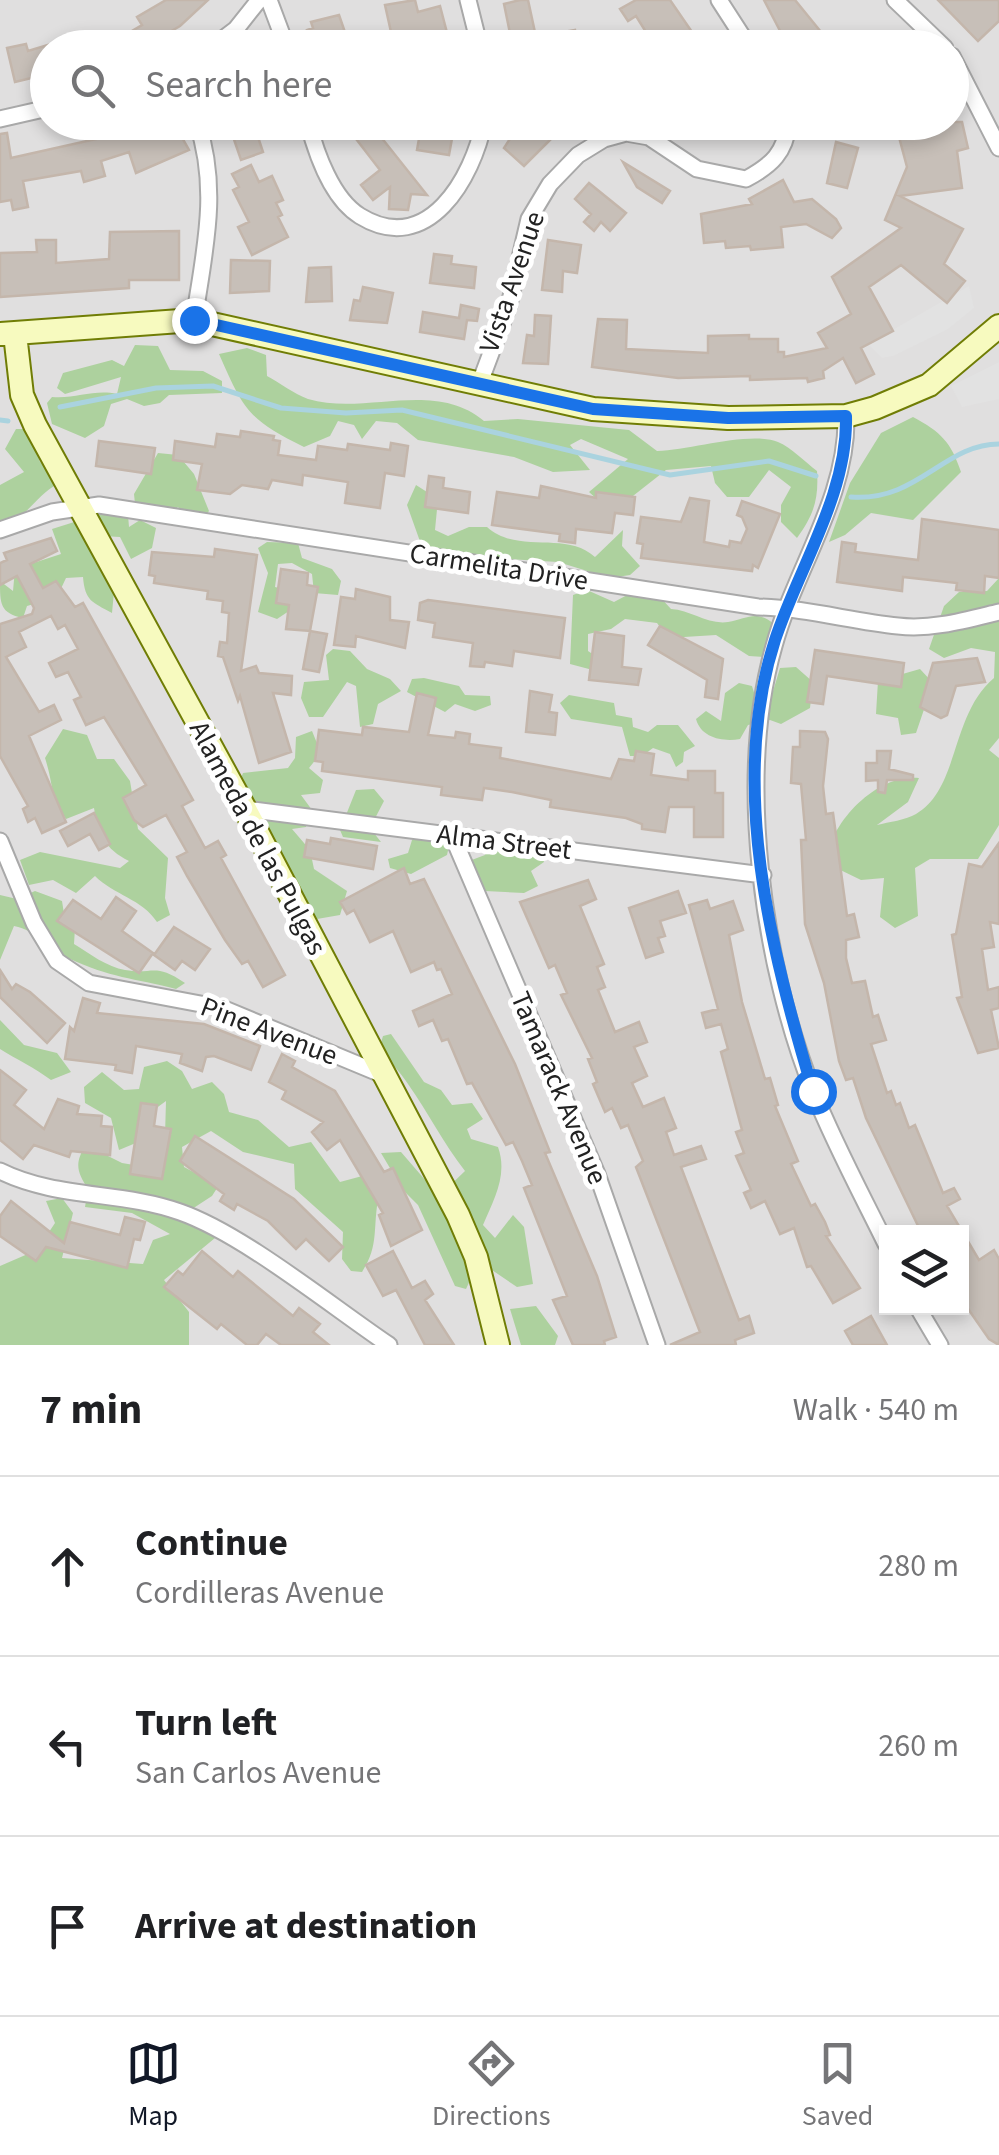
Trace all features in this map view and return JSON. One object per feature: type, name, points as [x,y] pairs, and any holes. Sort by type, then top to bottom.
[{"type":"main road","points":[[8,334],[194,320],[593,409],[728,418],[846,416],[929,384],[999,326]]},
{"type":"main road","name":"Alameda de las Pulgas","points":[[8,334],[22,395],[77,508],[245,809],[380,1074],[458,1215],[476,1257],[498,1345]]},
{"type":"street","points":[[236,30],[259,0]]},
{"type":"street","points":[[269,0],[280,30]]},
{"type":"street","points":[[468,0],[476,30]]},
{"type":"street","points":[[720,0],[739,30]]},
{"type":"street","points":[[894,0],[926,30]]},
{"type":"street","points":[[969,89],[999,148]]},
{"type":"street","points":[[0,119],[30,112]]},
{"type":"street","points":[[194,320],[212,196],[202,140]]},
{"type":"street","points":[[316,140],[336,189],[358,215],[386,227],[427,218],[459,192],[475,162],[480,140]]},
{"type":"street","name":"Vista Avenue","points":[[479,385],[509,305],[530,219],[550,184],[578,155],[601,140]]},
{"type":"street","name":"Vista Avenue","points":[[654,140],[698,169],[746,179],[767,168],[786,147],[787,140]]},
{"type":"street","points":[[846,416],[845,462],[787,608],[760,700],[756,773],[763,875],[784,994],[813,1091],[879,1229]]},
{"type":"street","name":"Carmelita Drive","points":[[0,530],[77,508],[100,506],[901,626],[946,625],[999,612]]},
{"type":"street","name":"Alma Street","points":[[245,809],[763,875]]},
{"type":"street","name":"Tamarack Avenue","points":[[452,835],[597,1174],[657,1345]]},
{"type":"street","name":"Pine Avenue","points":[[0,841],[34,923],[56,960],[89,984],[222,1008],[380,1074]]},
{"type":"street","points":[[0,1170],[43,1187],[183,1212],[218,1230],[390,1345]]},
{"type":"street","points":[[922,1315],[940,1345]]},
{"type":"shaded area","points":[[0,0],[999,0],[999,1345],[0,1345]]},
{"type":"shaded area","points":[[969,286],[974,308],[948,329],[893,356],[882,358],[868,344]]},
{"type":"shaded area","points":[[999,362],[999,399],[962,407],[951,386]]},
{"type":"green space","points":[[135,345],[158,346],[170,370],[203,371],[222,381],[222,393],[169,395],[160,403],[144,406],[127,399],[111,404],[104,426],[85,438],[52,424],[47,403],[52,397],[117,394],[121,377],[65,394],[57,388],[63,373],[112,360],[124,366]]},
{"type":"green space","points":[[247,348],[266,355],[267,376],[303,397],[330,403],[443,402],[484,421],[518,419],[629,430],[657,451],[736,440],[778,442],[817,471],[814,507],[797,538],[781,522],[781,505],[791,487],[769,470],[749,497],[727,497],[715,483],[711,466],[666,470],[624,503],[599,501],[589,492],[628,459],[581,439],[570,445],[590,470],[553,472],[514,457],[418,440],[397,423],[376,421],[362,439],[354,425],[338,421],[330,436],[304,447],[259,420],[235,389],[219,354]]},
{"type":"green space","points":[[913,417],[944,439],[961,472],[913,520],[871,513],[845,535],[829,542],[850,483],[881,433]]},
{"type":"green space","points":[[16,429],[28,429],[40,462],[55,475],[58,484],[18,517],[0,524],[0,485],[24,472],[5,449]]},
{"type":"green space","points":[[158,453],[178,455],[194,474],[209,511],[200,523],[189,522],[178,507],[166,518],[135,504],[134,494]]},
{"type":"green space","points":[[416,485],[438,499],[435,530],[448,536],[469,527],[487,527],[513,540],[570,545],[595,557],[623,530],[622,546],[640,566],[630,575],[610,578],[558,562],[472,557],[422,547],[407,505]]},
{"type":"green space","points":[[103,513],[128,515],[129,527],[140,520],[156,528],[152,548],[131,559],[120,537],[102,536],[115,581],[112,613],[91,600],[83,577],[66,578],[57,597],[27,606],[23,618],[6,610],[1,601],[0,581],[13,591],[15,569],[61,554],[52,529]]},
{"type":"green space","points":[[267,542],[298,543],[302,558],[332,569],[341,581],[338,595],[314,593],[312,574],[292,563],[278,564],[275,587],[287,590],[295,607],[277,619],[258,612],[268,573],[258,548]]},
{"type":"green space","points":[[999,578],[999,738],[989,750],[999,758],[999,825],[978,859],[930,859],[915,868],[918,916],[895,928],[880,917],[884,878],[861,880],[826,863],[829,848],[846,817],[872,792],[903,779],[919,778],[908,802],[877,825],[916,814],[941,787],[969,711],[994,678],[995,652],[971,648],[944,658],[929,649],[944,606],[959,592],[987,591]]},
{"type":"green space","points":[[648,584],[671,609],[721,622],[751,616],[768,619],[774,624],[766,657],[749,656],[716,635],[668,638],[657,623],[625,619],[611,629],[588,634],[588,651],[609,665],[604,673],[570,664],[573,595],[587,590],[614,602]]},
{"type":"green space","points":[[333,649],[350,651],[367,669],[390,679],[401,691],[378,704],[373,724],[360,727],[356,686],[347,682],[323,717],[309,717],[301,698],[304,682],[329,680],[326,655]]},
{"type":"green space","points":[[796,667],[813,682],[810,708],[781,724],[770,720],[748,725],[740,739],[714,737],[699,725],[696,719],[706,711],[721,721],[725,693],[739,683],[752,686],[756,699],[771,698],[780,668]]},
{"type":"green space","points":[[920,669],[933,683],[916,733],[901,735],[898,718],[876,714],[878,681]]},
{"type":"green space","points":[[412,679],[459,686],[465,695],[490,696],[491,705],[475,711],[455,704],[445,712],[407,692]]},
{"type":"green space","points":[[569,695],[614,703],[616,715],[632,718],[633,727],[648,732],[657,725],[678,725],[695,746],[684,752],[683,762],[676,767],[670,754],[653,748],[642,756],[630,756],[622,727],[571,719],[560,703]]},
{"type":"green space","points":[[63,729],[87,735],[97,759],[114,759],[130,781],[138,829],[168,858],[165,898],[170,915],[157,922],[144,908],[95,876],[76,893],[53,880],[29,885],[20,860],[40,852],[120,868],[129,861],[104,840],[94,808],[66,819],[54,796],[45,758]]},
{"type":"green space","points":[[312,731],[321,753],[309,768],[323,780],[320,793],[301,795],[312,810],[306,827],[292,829],[310,850],[314,869],[347,891],[340,915],[317,919],[265,825],[266,803],[245,799],[239,783],[243,773],[288,768],[295,758],[296,737]]},
{"type":"green space","points":[[374,789],[384,801],[370,828],[381,842],[343,837],[340,830],[356,790]]},
{"type":"green space","points":[[425,829],[437,829],[449,846],[447,855],[411,874],[390,868],[388,859],[408,853],[412,840]]},
{"type":"green space","points":[[491,842],[542,855],[544,862],[531,871],[538,886],[524,893],[485,891],[469,861],[485,855]]},
{"type":"green space","points":[[35,891],[62,901],[65,920],[75,928],[74,944],[92,956],[118,968],[160,971],[185,983],[176,989],[97,970],[14,926],[0,960],[0,895],[17,899]]},
{"type":"green space","points":[[0,1020],[24,1045],[57,1053],[71,1072],[51,1080],[0,1049]]},
{"type":"green space","points":[[391,1034],[424,1082],[441,1090],[452,1105],[472,1103],[483,1119],[467,1129],[471,1139],[498,1147],[501,1167],[498,1187],[483,1225],[495,1238],[513,1215],[524,1227],[533,1284],[517,1287],[489,1268],[472,1276],[466,1289],[455,1286],[418,1205],[403,1190],[381,1153],[401,1152],[439,1196],[465,1171],[380,1046],[383,1036]]},
{"type":"green space","points":[[167,1061],[182,1071],[192,1089],[212,1082],[224,1094],[229,1112],[258,1120],[289,1147],[311,1142],[340,1182],[366,1175],[379,1195],[368,1262],[362,1272],[351,1271],[342,1259],[343,1232],[295,1189],[294,1164],[243,1152],[211,1131],[182,1147],[184,1167],[199,1175],[226,1174],[212,1196],[192,1209],[215,1238],[164,1280],[189,1312],[189,1345],[0,1345],[0,1266],[37,1250],[55,1223],[46,1201],[62,1198],[73,1213],[62,1258],[143,1264],[153,1240],[170,1234],[132,1213],[85,1207],[88,1189],[78,1167],[86,1145],[122,1163],[164,1170],[166,1101],[151,1112],[143,1140],[119,1150],[111,1118],[85,1103],[84,1087],[102,1072],[124,1090],[139,1089],[144,1067]]},
{"type":"green space","points":[[536,1306],[558,1336],[555,1345],[521,1345],[510,1309]]},
{"type":"building","points":[[166,0],[208,0],[173,30],[134,30],[142,25],[137,17]]},
{"type":"building","points":[[415,0],[418,12],[440,6],[446,30],[391,30],[385,5]]},
{"type":"building","points":[[528,0],[534,30],[509,30],[504,4]]},
{"type":"building","points":[[636,0],[670,0],[691,30],[645,30],[636,16],[628,21],[620,9]]},
{"type":"building","points":[[764,0],[795,0],[819,30],[780,30]]},
{"type":"building","points":[[938,0],[999,0],[999,21],[978,41]]},
{"type":"building","points":[[339,15],[344,30],[307,30],[313,28],[311,22]]},
{"type":"building","points":[[26,44],[30,50],[30,78],[15,82],[7,48]]},
{"type":"building","points":[[7,133],[11,158],[92,140],[183,140],[189,150],[136,173],[129,152],[101,161],[105,176],[84,182],[81,171],[23,181],[28,207],[13,210],[11,200],[0,202],[0,134]]},
{"type":"building","points":[[234,140],[259,140],[263,152],[241,160]]},
{"type":"building","points":[[357,140],[383,140],[427,195],[411,194],[408,210],[389,209],[390,187],[373,200],[361,185],[380,170]]},
{"type":"building","points":[[419,140],[452,140],[449,155],[417,150]]},
{"type":"building","points":[[509,140],[550,140],[524,166],[504,148]]},
{"type":"building","points":[[900,140],[966,140],[968,148],[957,151],[962,188],[900,196],[963,229],[944,264],[965,281],[947,303],[901,265],[869,287],[893,331],[861,348],[874,374],[856,383],[843,358],[823,371],[824,378],[808,382],[807,378],[750,380],[750,376],[678,378],[592,367],[598,319],[627,320],[626,349],[708,353],[708,336],[749,335],[749,339],[778,339],[778,352],[784,352],[784,357],[827,348],[818,333],[851,314],[832,277],[901,228],[885,220],[907,167]]},
{"type":"building","points":[[836,142],[858,148],[847,188],[827,183]]},
{"type":"building","points":[[623,162],[670,191],[662,203],[637,187]]},
{"type":"building","points":[[251,165],[259,182],[272,176],[283,200],[276,203],[282,215],[278,217],[288,237],[252,255],[238,227],[249,222],[233,190],[239,187],[232,174]]},
{"type":"building","points":[[783,180],[794,202],[812,199],[836,219],[841,228],[832,238],[806,224],[781,227],[783,247],[751,250],[750,246],[726,248],[725,241],[704,243],[701,214],[752,204],[749,199]]},
{"type":"building","points":[[589,183],[626,213],[610,231],[601,222],[594,231],[584,222],[591,214],[575,199]]},
{"type":"building","points":[[179,231],[179,280],[129,280],[129,288],[0,297],[0,253],[37,252],[36,240],[56,240],[56,263],[109,259],[110,232]]},
{"type":"building","points":[[548,240],[581,245],[577,273],[563,271],[562,292],[542,290]]},
{"type":"building","points":[[434,254],[452,256],[451,264],[476,267],[474,288],[430,283]]},
{"type":"building","points":[[231,260],[270,261],[269,291],[230,293]]},
{"type":"building","points":[[331,267],[332,301],[306,302],[309,268]]},
{"type":"building","points":[[363,287],[393,293],[387,323],[350,320],[354,300],[360,301]]},
{"type":"building","points":[[461,305],[479,309],[477,321],[467,320],[464,339],[420,332],[423,312],[459,318]]},
{"type":"building","points":[[535,315],[551,316],[548,364],[523,363],[527,335],[534,336]]},
{"type":"building","points":[[241,431],[274,436],[273,440],[280,441],[278,455],[316,460],[318,446],[347,450],[348,444],[390,450],[391,443],[408,446],[404,476],[385,473],[380,508],[345,503],[348,482],[303,475],[302,485],[272,480],[268,489],[242,485],[230,494],[197,490],[202,464],[173,460],[175,441],[215,447],[217,434],[240,437]]},
{"type":"building","points":[[99,441],[155,448],[151,474],[96,466]]},
{"type":"building","points":[[429,476],[444,478],[443,488],[470,492],[468,513],[425,507]]},
{"type":"building","points":[[541,486],[596,498],[596,492],[635,497],[633,515],[615,513],[612,533],[576,529],[575,543],[559,541],[560,534],[492,525],[497,492],[539,498]]},
{"type":"building","points":[[690,498],[709,501],[704,542],[729,547],[730,541],[741,543],[747,529],[737,515],[742,501],[780,514],[758,568],[753,565],[752,571],[641,558],[643,544],[637,543],[641,517],[681,522]]},
{"type":"building","points":[[922,519],[999,530],[999,578],[985,576],[984,593],[956,590],[957,583],[903,577],[902,591],[837,582],[842,542],[856,544],[855,552],[918,560]]},
{"type":"building","points":[[51,538],[57,551],[30,564],[43,588],[56,581],[75,607],[83,603],[193,800],[182,806],[205,848],[218,841],[226,855],[221,858],[285,975],[263,987],[248,961],[242,964],[225,940],[187,876],[177,857],[187,852],[166,815],[143,827],[134,820],[123,798],[146,785],[104,717],[86,725],[74,700],[81,697],[68,672],[56,677],[49,663],[78,649],[65,625],[58,629],[51,616],[19,632],[26,647],[6,657],[39,712],[54,705],[61,720],[29,736],[66,822],[42,833],[35,818],[28,822],[23,809],[28,806],[0,756],[0,624],[32,614],[34,608],[17,576],[0,585],[0,563],[7,560],[4,553]]},
{"type":"building","points":[[215,549],[257,555],[241,671],[256,666],[259,673],[292,676],[291,695],[273,693],[291,752],[259,763],[240,696],[238,701],[223,657],[218,656],[220,642],[227,643],[229,613],[222,612],[223,601],[207,599],[208,591],[154,583],[155,576],[149,575],[152,552],[214,557]]},
{"type":"building","points":[[281,569],[308,573],[307,585],[318,587],[310,631],[286,629],[289,605],[276,603]]},
{"type":"building","points":[[356,589],[390,597],[390,620],[409,622],[405,648],[356,636],[355,647],[334,645],[341,597],[355,599]]},
{"type":"building","points":[[428,600],[565,618],[560,658],[514,651],[512,666],[485,662],[484,667],[470,666],[473,643],[433,637],[435,623],[418,620],[420,603]]},
{"type":"building","points":[[660,626],[723,659],[718,699],[705,697],[707,680],[648,645]]},
{"type":"building","points":[[310,631],[327,634],[319,672],[303,669]]},
{"type":"building","points":[[595,632],[624,636],[622,667],[641,669],[638,685],[589,680]]},
{"type":"building","points":[[815,650],[904,663],[901,687],[827,676],[823,704],[807,702]]},
{"type":"building","points":[[977,658],[985,682],[956,686],[947,715],[941,718],[920,707],[933,663]]},
{"type":"building","points":[[530,691],[552,695],[549,712],[557,713],[555,735],[526,732]]},
{"type":"building","points":[[417,693],[436,698],[428,735],[455,738],[456,732],[470,734],[469,744],[501,748],[500,758],[611,779],[619,759],[634,761],[636,751],[654,754],[651,775],[688,780],[688,771],[715,771],[715,793],[723,793],[723,837],[694,837],[694,807],[669,807],[665,832],[642,829],[642,824],[626,818],[550,807],[551,800],[512,792],[484,788],[482,800],[441,795],[442,787],[322,771],[323,762],[315,761],[319,730],[362,735],[363,727],[409,732]]},
{"type":"building","points":[[800,731],[825,732],[826,814],[833,813],[847,916],[854,914],[859,937],[846,940],[852,983],[865,981],[873,1017],[878,1015],[886,1040],[871,1044],[887,1093],[891,1091],[896,1105],[900,1103],[909,1128],[915,1125],[943,1193],[954,1188],[960,1199],[947,1206],[958,1225],[918,1225],[866,1118],[853,1078],[846,1080],[839,1061],[824,983],[805,924],[801,840],[806,840],[801,784],[791,783],[793,747],[800,747]]},
{"type":"building","points":[[877,751],[891,751],[889,769],[913,775],[913,780],[887,780],[885,793],[878,792],[878,780],[866,781],[866,763],[877,763]]},
{"type":"building","points":[[94,813],[110,844],[99,850],[90,834],[68,846],[60,831]]},
{"type":"building","points":[[331,838],[377,846],[373,869],[304,857],[307,840],[330,844]]},
{"type":"building","points":[[999,843],[999,924],[990,922],[994,947],[982,949],[988,990],[999,987],[999,1008],[991,1010],[999,1048],[978,1053],[957,998],[962,997],[952,935],[956,934],[969,864],[982,867]]},
{"type":"building","points":[[404,868],[410,884],[424,879],[515,1064],[550,1152],[545,1153],[597,1276],[616,1337],[604,1341],[605,1345],[573,1345],[553,1300],[567,1296],[524,1188],[532,1185],[513,1142],[506,1145],[472,1083],[467,1084],[448,1039],[442,1041],[433,1020],[419,1026],[413,1011],[452,994],[441,969],[437,970],[434,962],[411,972],[393,931],[370,942],[354,910],[347,914],[340,902]]},
{"type":"building","points":[[588,880],[596,899],[580,906],[604,964],[597,967],[605,987],[598,990],[615,1032],[639,1022],[647,1042],[634,1047],[647,1076],[632,1083],[643,1107],[664,1098],[676,1128],[666,1132],[674,1155],[701,1146],[706,1159],[681,1167],[739,1320],[749,1316],[754,1333],[735,1340],[736,1345],[670,1345],[700,1332],[636,1167],[643,1161],[628,1125],[621,1128],[612,1108],[605,1112],[593,1084],[597,1082],[588,1059],[592,1058],[561,995],[567,993],[555,965],[549,968],[520,902]]},
{"type":"building","points":[[678,891],[686,913],[660,921],[665,936],[658,938],[663,952],[646,958],[629,908]]},
{"type":"building","points":[[116,897],[136,911],[122,931],[153,953],[139,973],[57,921],[73,900],[101,919]]},
{"type":"building","points":[[707,900],[710,909],[733,901],[743,930],[729,935],[742,1002],[765,1079],[770,1078],[778,1105],[775,1106],[798,1161],[791,1164],[811,1206],[815,1204],[825,1222],[830,1235],[826,1236],[860,1288],[833,1303],[811,1266],[807,1267],[794,1228],[780,1234],[765,1201],[751,1208],[744,1193],[751,1190],[736,1156],[744,1153],[736,1132],[742,1130],[721,1052],[728,1049],[721,1024],[706,1028],[702,1013],[718,1009],[689,905]]},
{"type":"building","points":[[174,927],[210,949],[195,970],[182,961],[175,970],[154,955]]},
{"type":"building","points":[[0,970],[12,989],[16,984],[30,992],[65,1023],[47,1043],[0,997]]},
{"type":"building","points":[[83,998],[100,1003],[97,1013],[204,1024],[260,1046],[251,1070],[214,1056],[206,1057],[202,1071],[180,1063],[182,1054],[136,1046],[132,1073],[115,1070],[116,1065],[65,1059],[70,1027],[74,1031]]},
{"type":"building","points":[[282,1054],[295,1061],[292,1067],[335,1091],[384,1172],[393,1168],[422,1230],[391,1246],[379,1215],[383,1213],[340,1140],[327,1150],[312,1132],[323,1122],[282,1099],[286,1091],[269,1082]]},
{"type":"building","points":[[0,1070],[26,1090],[14,1105],[44,1129],[58,1099],[79,1106],[77,1114],[102,1116],[101,1126],[112,1127],[110,1155],[71,1151],[69,1157],[34,1145],[23,1159],[0,1140]]},
{"type":"building","points":[[141,1103],[157,1105],[154,1126],[171,1129],[162,1179],[130,1174]]},
{"type":"building","points":[[195,1136],[294,1199],[343,1247],[329,1261],[306,1239],[296,1249],[268,1221],[237,1204],[234,1210],[220,1201],[224,1194],[180,1161]]},
{"type":"building","points":[[11,1201],[64,1243],[70,1222],[120,1235],[125,1217],[145,1222],[140,1240],[134,1239],[127,1268],[46,1247],[36,1261],[0,1236],[0,1216]]},
{"type":"building","points":[[969,1243],[979,1260],[994,1250],[999,1259],[999,1345],[989,1339],[969,1310]]},
{"type":"building","points":[[202,1251],[233,1277],[238,1271],[293,1316],[299,1308],[320,1324],[313,1332],[329,1345],[281,1345],[266,1334],[257,1345],[247,1345],[221,1324],[217,1329],[164,1287],[178,1271],[183,1275]]},
{"type":"building","points":[[393,1251],[412,1288],[425,1281],[433,1294],[425,1300],[454,1345],[425,1345],[396,1290],[383,1296],[366,1265]]},
{"type":"building","points":[[871,1316],[887,1345],[853,1345],[845,1331]]},
{"type":"waterway","points":[[60,407],[156,388],[213,386],[281,408],[346,413],[402,410],[670,475],[769,461],[816,476]]},
{"type":"waterway","points":[[0,420],[8,421]]},
{"type":"waterway","points":[[851,497],[895,491],[962,453],[999,444]]},
{"type":"route","points":[[194,320],[235,326],[593,409],[728,418],[846,416],[845,462],[774,643],[760,700],[756,773],[770,924],[784,994],[813,1091]]}]
